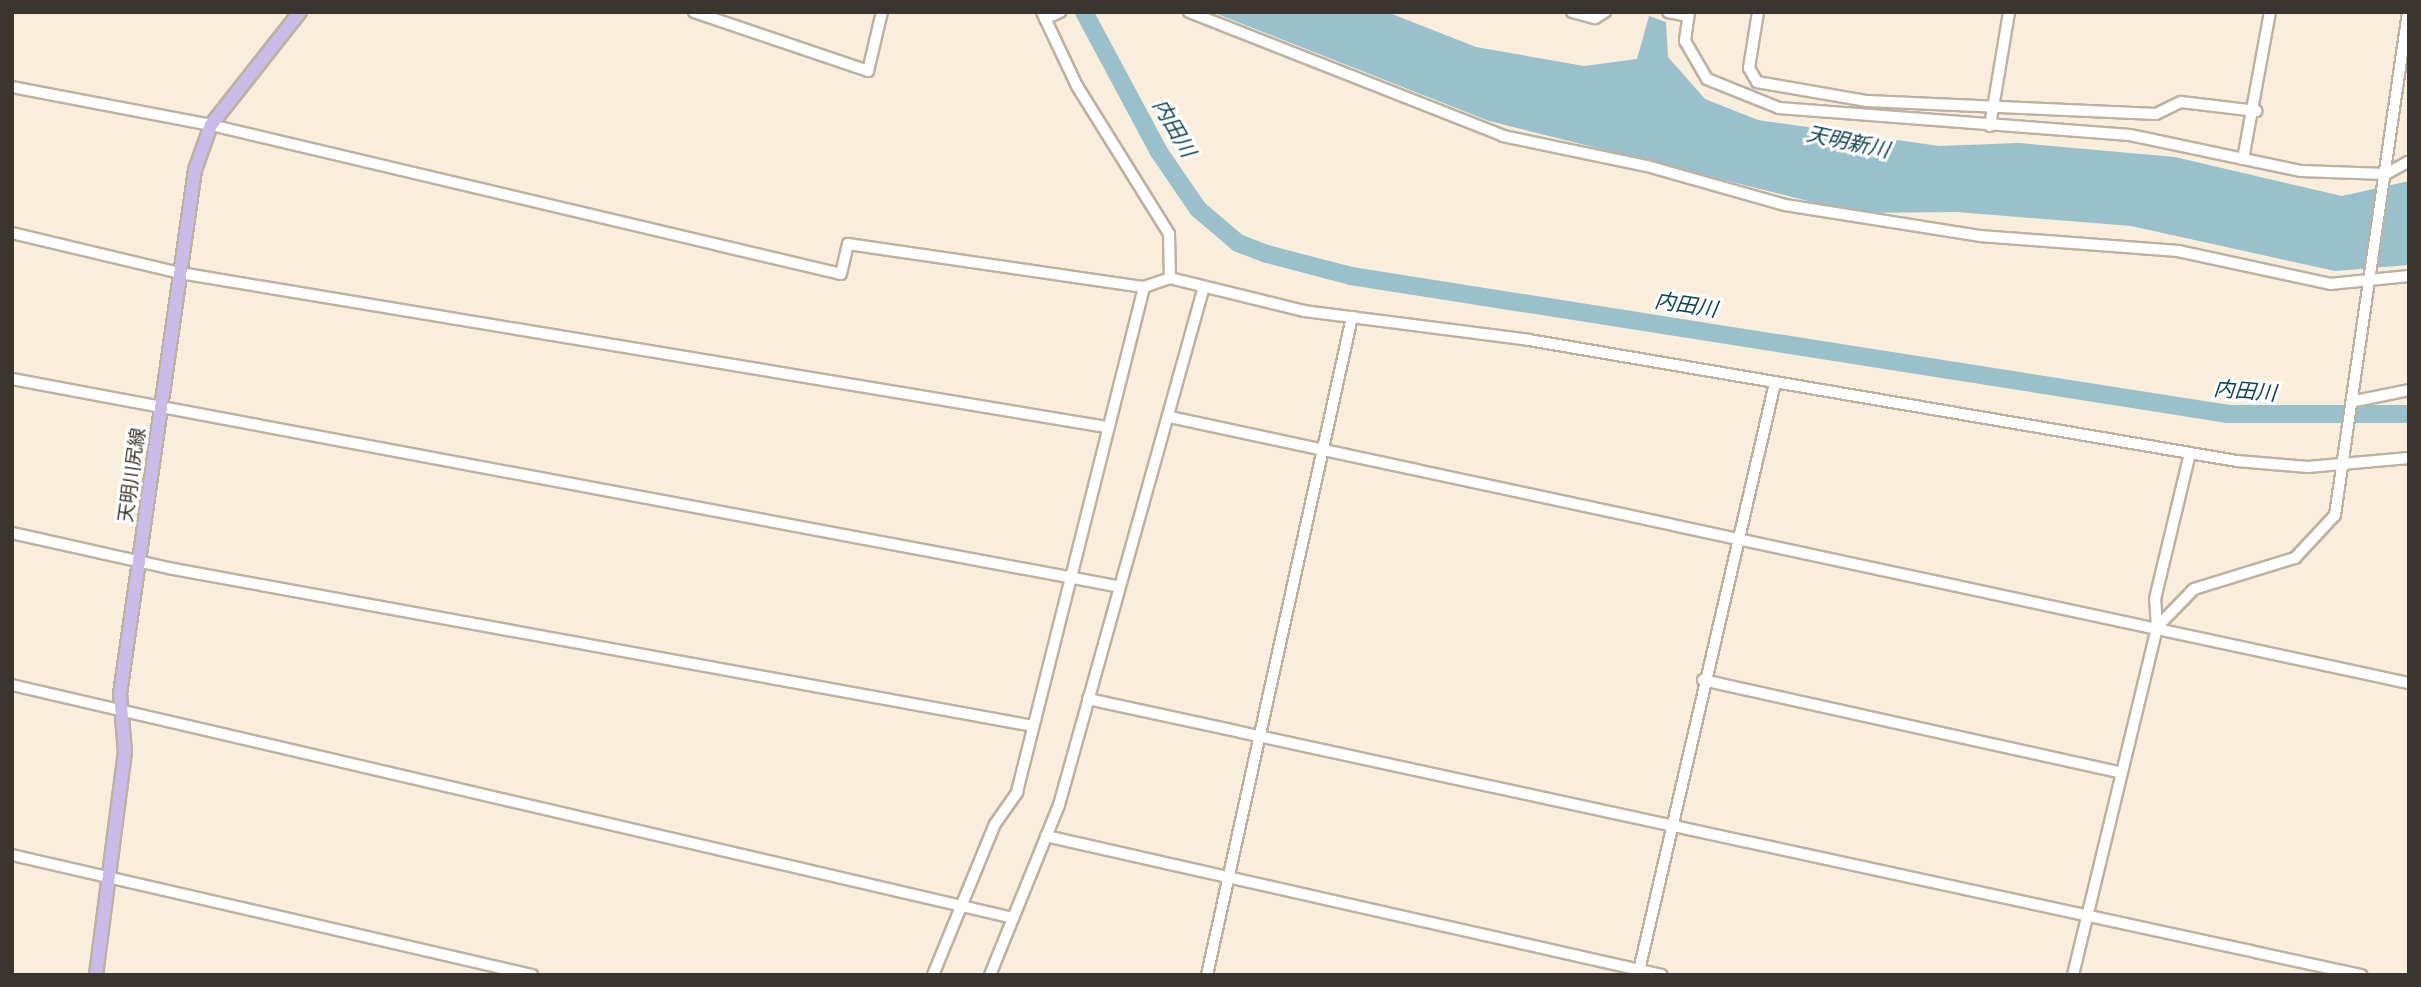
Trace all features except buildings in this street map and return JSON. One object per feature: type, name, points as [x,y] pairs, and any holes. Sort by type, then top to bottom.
[{"type":"main road","name":"天明川尻線","points":[[96,975],[125,752],[119,708],[195,170],[211,125],[300,12]]},
{"type":"street","points":[[694,12],[868,71],[882,12]]},
{"type":"street","points":[[1060,12],[1044,16],[1077,86],[1168,234],[1170,278]]},
{"type":"street","points":[[1189,12],[1503,136],[1647,166],[1785,205],[1980,236],[2178,251],[2330,284],[2372,282],[2409,276]]},
{"type":"street","points":[[1572,12],[1595,18],[1605,12]]},
{"type":"street","points":[[1668,12],[1688,14],[1692,61],[1707,79],[1750,100],[1828,115],[2130,135],[2301,171],[2386,174],[2409,161]]},
{"type":"street","points":[[1758,12],[1749,68],[1757,82],[1867,101],[1996,104],[2162,114],[2181,102],[2256,111]]},
{"type":"street","points":[[1990,126],[1996,104],[2009,12]]},
{"type":"street","points":[[2243,159],[2256,111],[2270,12]]},
{"type":"street","points":[[2157,627],[2194,589],[2283,564],[2310,548],[2335,515],[2347,461],[2408,12]]},
{"type":"street","points":[[12,87],[211,125],[841,274],[849,244],[1144,287],[1170,278],[1203,290],[1352,317],[1529,340],[2190,453],[2308,467],[2347,461],[2409,458]]},
{"type":"street","points":[[12,233],[180,273],[1106,427]]},
{"type":"street","points":[[933,975],[995,824],[1017,792],[1067,576],[1144,287]]},
{"type":"street","points":[[990,975],[1046,836],[1088,699],[1116,586],[1170,417],[1203,290]]},
{"type":"street","points":[[1207,975],[1352,317]]},
{"type":"street","points":[[12,379],[160,409],[1116,586]]},
{"type":"street","points":[[1638,972],[1703,680],[1740,541],[1775,383]]},
{"type":"street","points":[[2355,401],[2409,390]]},
{"type":"street","points":[[1170,417],[2409,683]]},
{"type":"street","points":[[2073,975],[2119,772],[2157,627],[2155,599],[2190,453]]},
{"type":"street","points":[[12,533],[139,561],[1033,726]]},
{"type":"street","points":[[1703,680],[2119,772]]},
{"type":"street","points":[[12,685],[1013,918]]},
{"type":"street","points":[[1088,699],[1262,733],[2361,975]]},
{"type":"street","points":[[1046,836],[1638,972],[1662,975]]},
{"type":"street","points":[[12,855],[532,975]]},
{"type":"water","name":"天明新川","points":[[1212,12],[1387,12],[1476,47],[1584,66],[1637,59],[1649,16],[1666,22],[1668,57],[1705,99],[1758,120],[1939,146],[2019,143],[2175,157],[2342,196],[2409,181],[2409,265],[2335,271],[2131,226],[1957,212],[1856,213],[1489,121]]},
{"type":"waterway","name":"内田川","points":[[1084,12],[1159,152],[1198,209],[1238,243],[1267,254],[1351,276],[2228,414],[2409,414]]}]
